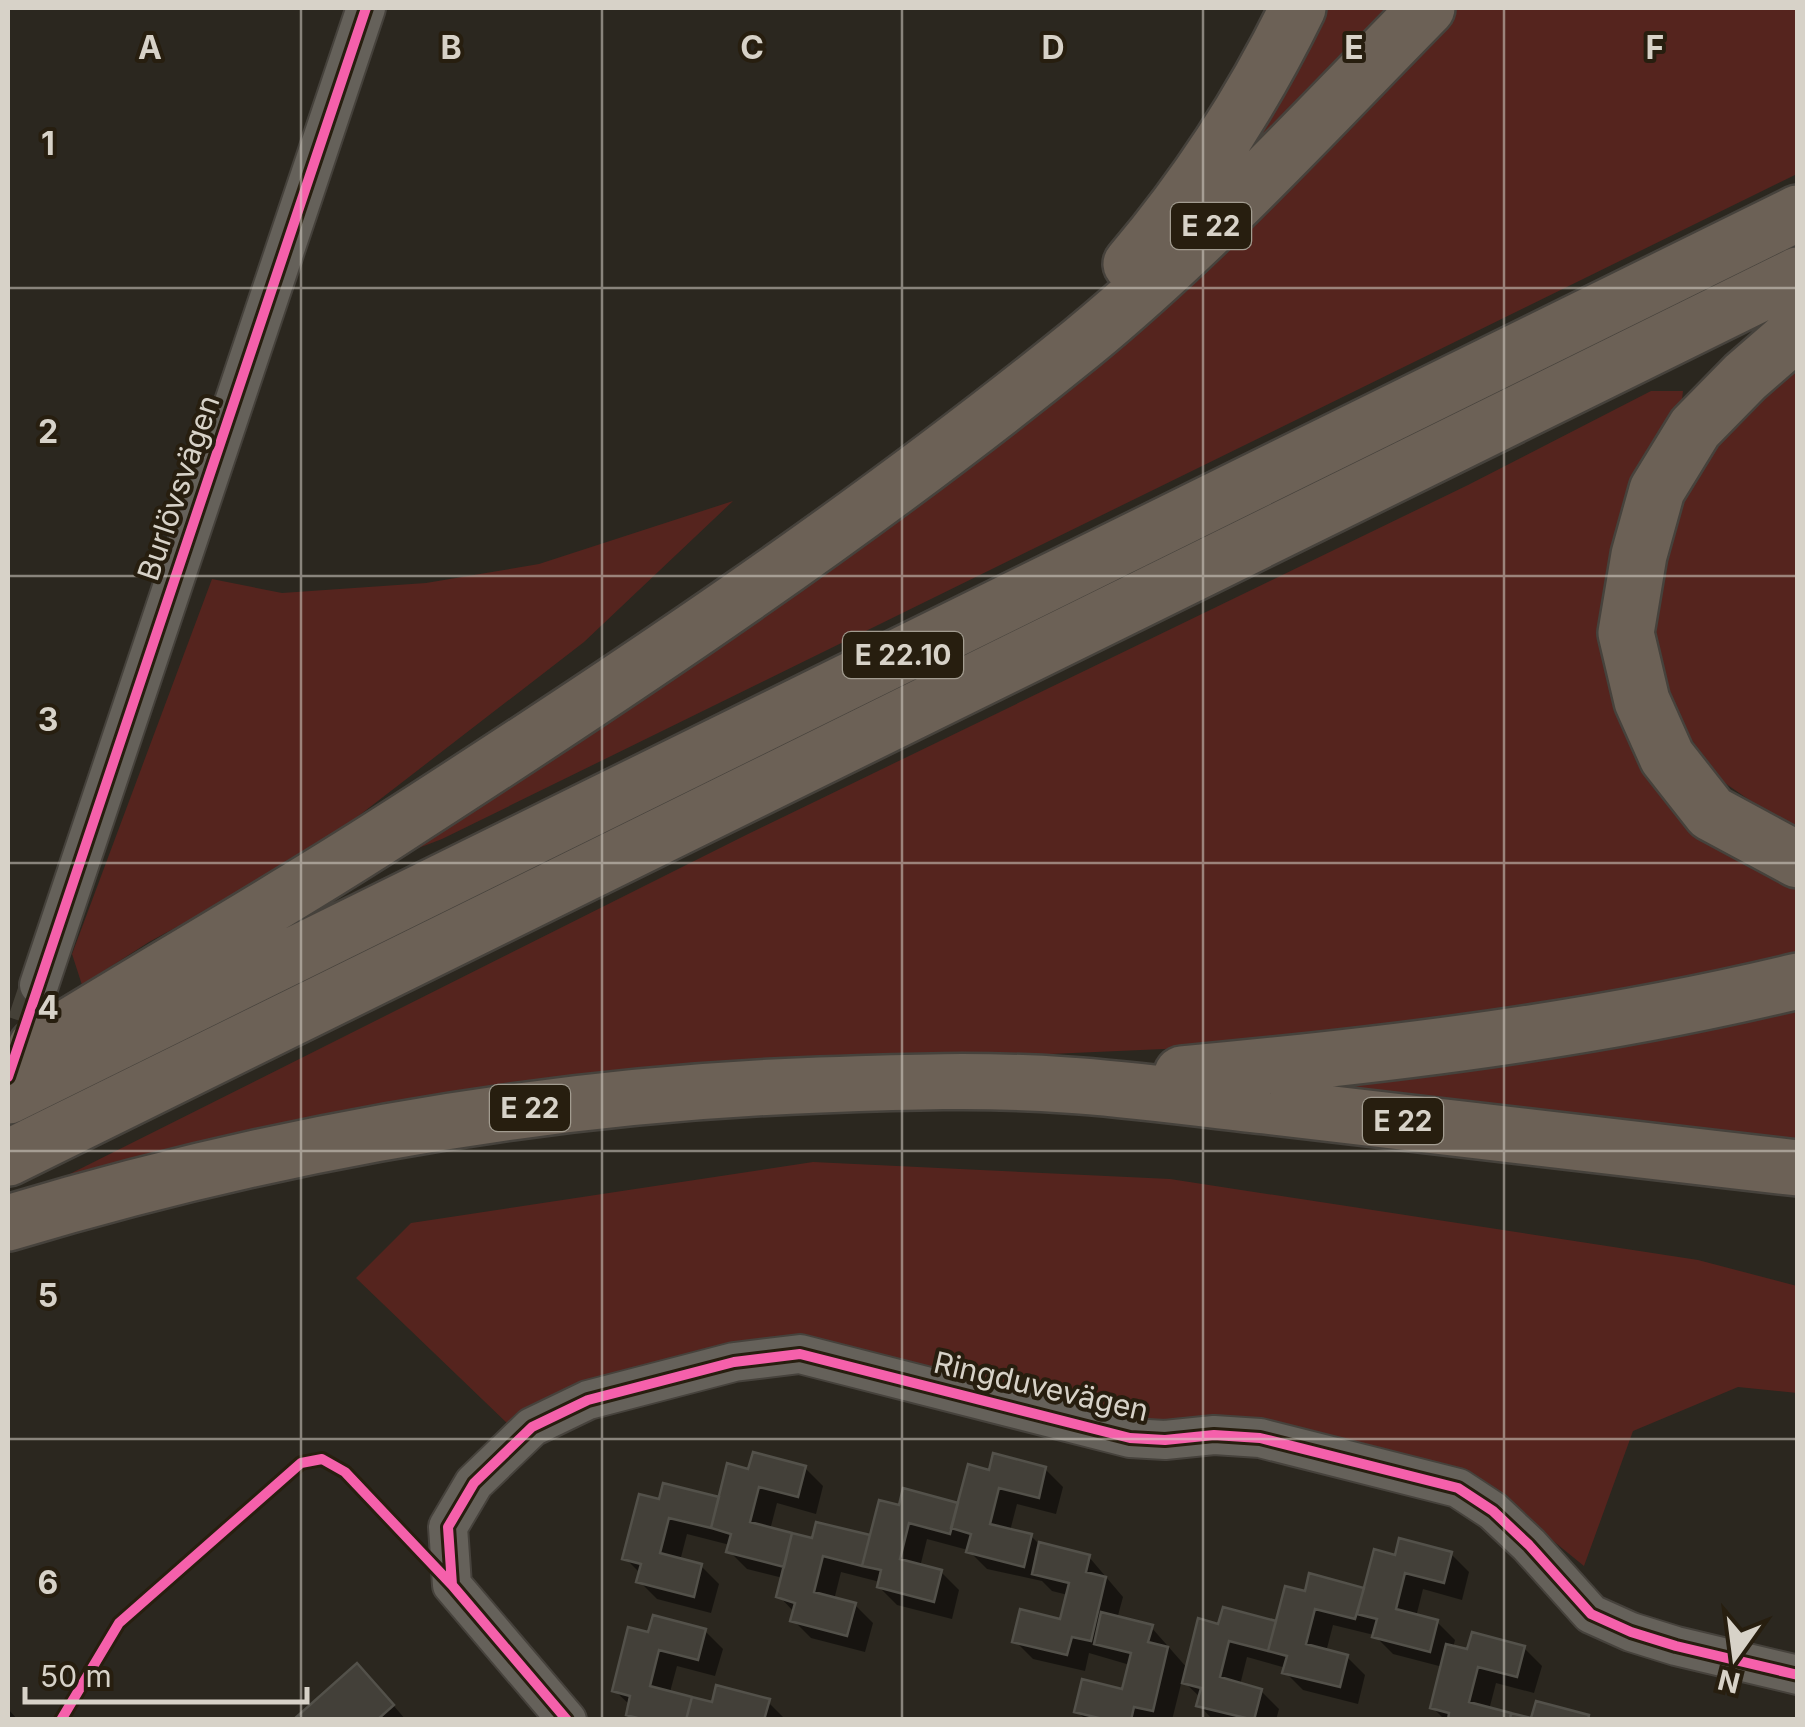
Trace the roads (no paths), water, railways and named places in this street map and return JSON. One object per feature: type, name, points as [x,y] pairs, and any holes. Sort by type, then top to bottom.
[{"type":"highway","points":[[976,424],[1083,319],[1145,248],[1261,83],[1298,8]]},
{"type":"highway","name":"E 22","points":[[8,1064],[386,834],[732,607],[1082,342],[1240,198],[1427,8]]},
{"type":"highway","name":"E 22.10","points":[[8,1096],[1798,212]]},
{"type":"highway","name":"E 22.10","points":[[8,1158],[1798,275]]},
{"type":"highway","points":[[1798,331],[1695,428],[1657,490],[1639,555],[1626,632],[1642,702],[1667,757],[1711,813],[1798,860]]},
{"type":"highway","points":[[1065,1084],[1309,1062],[1590,1025],[1798,982]]},
{"type":"highway","name":"E 22","points":[[8,1223],[208,1168],[331,1140],[460,1117],[741,1088],[896,1082],[1065,1084],[1798,1168]]},
{"type":"street","name":"Burlövsvägen","points":[[38,985],[366,8]]},
{"type":"street","name":"Ringduvevägen","points":[[567,1720],[452,1585],[448,1527],[474,1483],[532,1427],[588,1400],[734,1362],[800,1354],[1130,1438],[1260,1438],[1458,1488],[1493,1510],[1592,1614],[1676,1646],[1798,1674]]},
{"type":"tunnel","points":[[8,1077],[39,985]]}]
